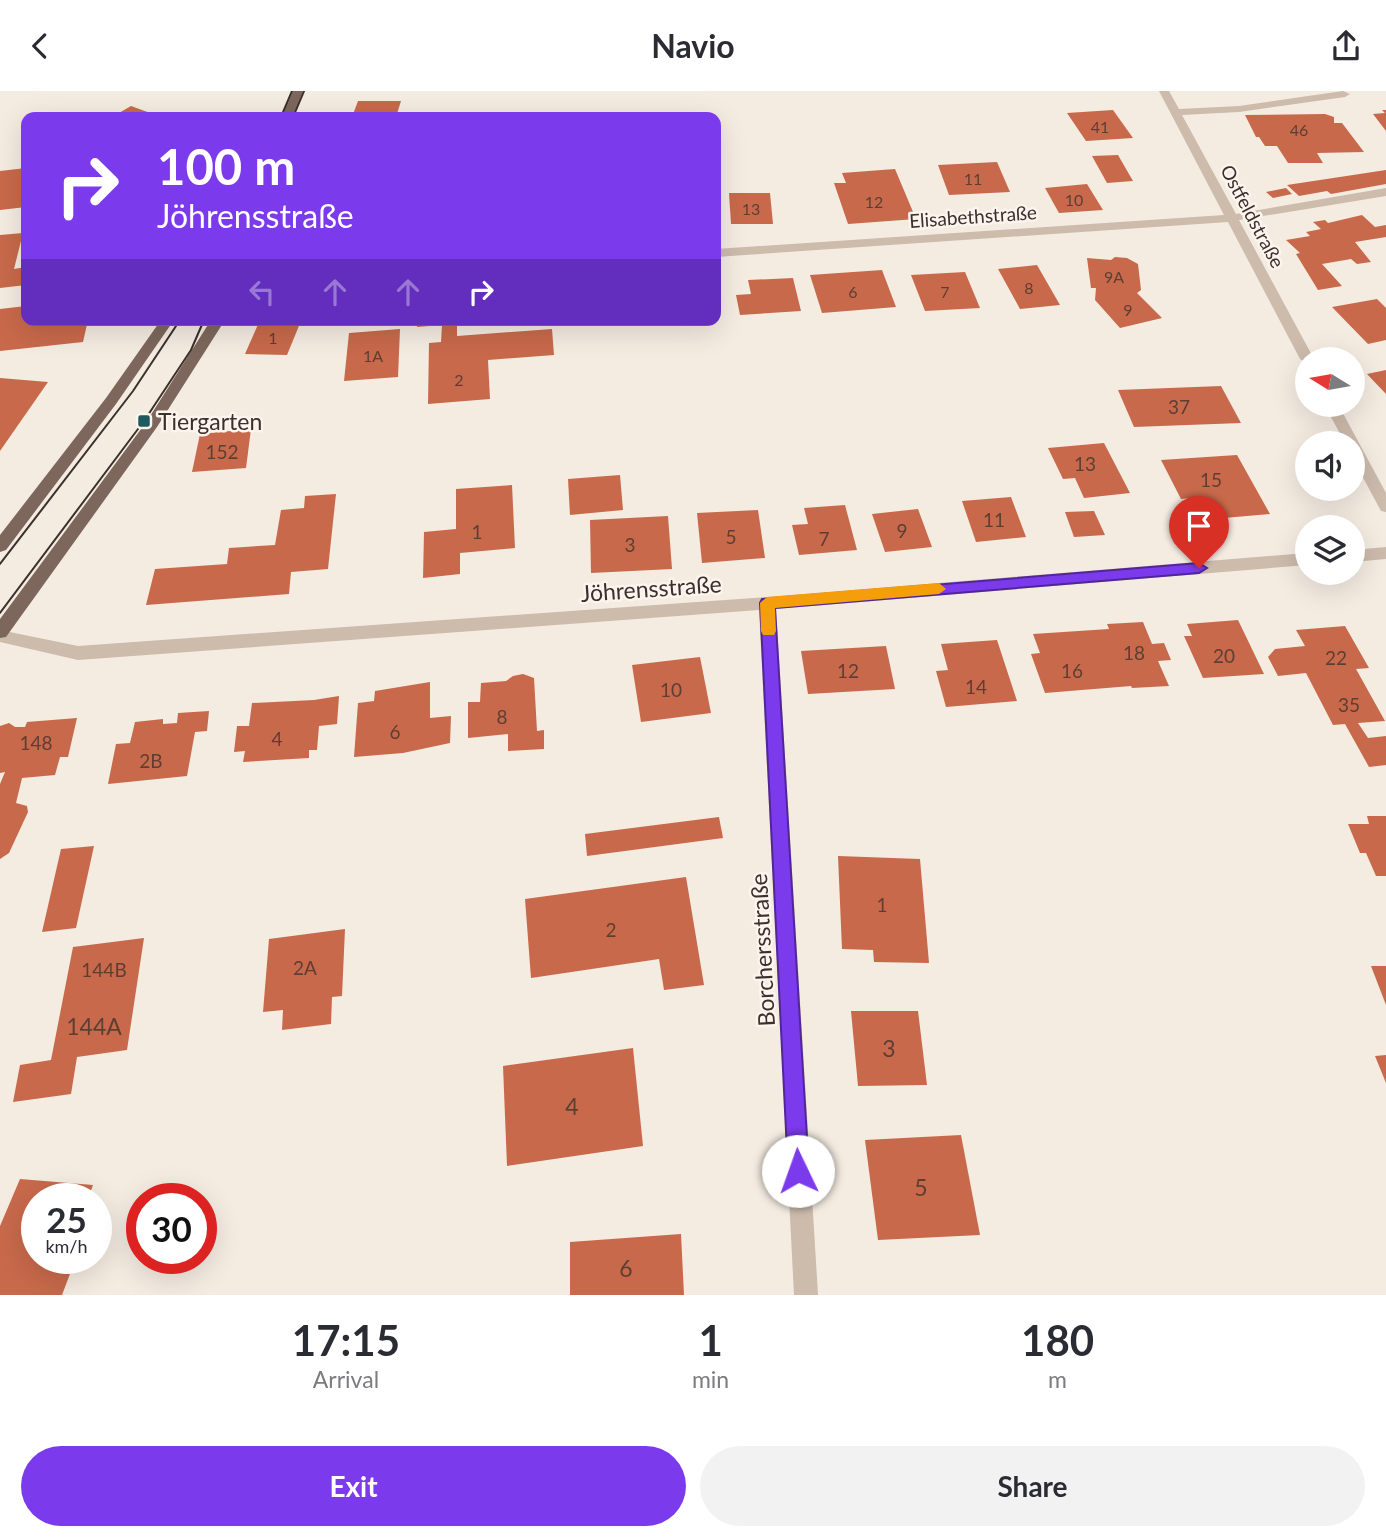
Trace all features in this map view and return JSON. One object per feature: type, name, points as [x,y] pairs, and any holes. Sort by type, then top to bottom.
[{"type":"main road","points":[[289,112],[298,91]]},
{"type":"main road","points":[[0,546],[111,401],[164,326]]},
{"type":"main road","points":[[0,634],[152,424],[214,326]]},
{"type":"street","name":"Ostfeldstraße","points":[[1164,91],[1301,347]]},
{"type":"street","points":[[1175,112],[1239,109],[1345,94]]},
{"type":"street","name":"Elisabethstraße","points":[[721,253],[1232,218],[1386,192]]},
{"type":"street","points":[[1365,468],[1386,507]]},
{"type":"street","points":[[1365,555],[1386,553]]},
{"type":"street","name":"Jöhrensstraße","points":[[0,634],[78,653],[767,603],[1295,560]]},
{"type":"street","name":"Borchersstraße","points":[[767,603],[807,1295]]},
{"type":"building","points":[[358,101],[401,101],[398,112],[354,112]]},
{"type":"building","points":[[131,106],[148,112],[121,112]]},
{"type":"building","points":[[1113,110],[1133,138],[1086,141],[1067,113]]},
{"type":"building","points":[[1382,110],[1386,110],[1386,131],[1373,114],[1385,113]]},
{"type":"building","points":[[1325,114],[1334,117],[1334,123],[1342,123],[1364,152],[1317,153],[1323,163],[1288,163],[1277,146],[1265,146],[1259,137],[1256,137],[1245,115]]},
{"type":"building","points":[[1118,155],[1133,181],[1107,183],[1092,156]]},
{"type":"building","points":[[997,162],[1010,192],[949,195],[938,165]]},
{"type":"building","points":[[21,169],[21,208],[0,210],[0,171]]},
{"type":"building","points":[[895,169],[916,219],[848,224],[834,183],[846,183],[842,173]]},
{"type":"building","points":[[1386,170],[1386,184],[1331,194],[1327,191],[1299,196],[1287,185]]},
{"type":"building","points":[[1087,184],[1103,210],[1059,213],[1045,188]]},
{"type":"building","points":[[1286,188],[1292,194],[1273,198],[1266,192]]},
{"type":"building","points":[[729,193],[770,193],[773,224],[731,224]]},
{"type":"building","points":[[1362,215],[1375,227],[1386,225],[1386,237],[1355,242],[1371,262],[1357,264],[1351,259],[1322,264],[1342,286],[1318,290],[1296,254],[1300,253],[1286,240],[1310,236],[1306,232],[1321,229],[1313,222],[1325,220],[1328,223]]},
{"type":"building","points":[[21,233],[14,269],[21,268],[21,286],[0,288],[0,235]]},
{"type":"building","points":[[1115,257],[1127,258],[1138,264],[1141,290],[1137,293],[1162,318],[1120,328],[1095,300],[1096,288],[1091,288],[1087,258],[1111,260]]},
{"type":"building","points":[[1037,265],[1060,305],[1020,309],[998,269]]},
{"type":"building","points":[[882,270],[896,307],[822,313],[810,275]]},
{"type":"building","points":[[965,272],[980,308],[925,311],[911,275]]},
{"type":"building","points":[[793,278],[801,311],[740,315],[736,295],[751,294],[748,280]]},
{"type":"building","points":[[1377,299],[1386,308],[1386,340],[1368,344],[1332,307]]},
{"type":"building","points":[[21,307],[21,326],[87,326],[83,342],[0,351],[0,309]]},
{"type":"building","points":[[257,326],[299,326],[287,355],[245,354]]},
{"type":"building","points":[[442,326],[457,326],[457,336],[552,329],[554,355],[488,360],[490,399],[428,404],[429,343],[441,342]]},
{"type":"building","points":[[400,329],[398,377],[344,381],[349,333]]},
{"type":"building","points":[[1386,370],[1386,394],[1367,374]]},
{"type":"building","points":[[0,378],[48,382],[0,451]]},
{"type":"building","points":[[1221,386],[1241,423],[1134,427],[1118,390]]},
{"type":"building","points":[[251,429],[246,468],[192,472],[200,434]]},
{"type":"building","points":[[1104,443],[1130,493],[1084,498],[1075,478],[1063,479],[1048,448]]},
{"type":"building","points":[[1237,455],[1270,514],[1212,519],[1200,497],[1181,499],[1161,460]]},
{"type":"building","points":[[620,475],[623,510],[570,515],[568,479]]},
{"type":"building","points":[[512,485],[515,548],[460,553],[460,574],[423,578],[424,532],[456,529],[456,489]]},
{"type":"building","points":[[336,494],[328,569],[291,572],[289,594],[146,605],[155,569],[227,564],[229,548],[275,545],[281,510],[304,508],[305,496]]},
{"type":"building","points":[[1011,497],[1026,537],[976,542],[962,501]]},
{"type":"building","points":[[845,505],[857,550],[799,555],[792,525],[808,524],[804,508]]},
{"type":"building","points":[[918,509],[932,547],[885,552],[872,514]]},
{"type":"building","points":[[758,510],[765,558],[702,563],[697,513]]},
{"type":"building","points":[[1094,511],[1105,535],[1074,537],[1065,512]]},
{"type":"building","points":[[668,516],[672,569],[591,573],[590,520]]},
{"type":"building","points":[[1238,620],[1264,674],[1203,678],[1184,636],[1192,636],[1187,624]]},
{"type":"building","points":[[1143,622],[1152,644],[1164,643],[1171,660],[1158,661],[1169,686],[1131,686],[1045,693],[1031,654],[1040,653],[1033,634],[1109,629],[1107,624]]},
{"type":"building","points":[[1345,626],[1369,668],[1356,669],[1385,721],[1358,723],[1368,738],[1386,736],[1386,765],[1369,767],[1345,724],[1333,725],[1306,673],[1278,676],[1268,657],[1275,649],[1305,646],[1296,630]]},
{"type":"building","points":[[997,640],[1017,701],[946,707],[936,671],[948,670],[941,644]]},
{"type":"building","points":[[886,646],[895,689],[808,694],[801,651]]},
{"type":"building","points":[[700,657],[711,713],[641,722],[632,665]]},
{"type":"building","points":[[523,674],[534,678],[537,731],[544,730],[544,749],[508,751],[508,734],[468,738],[468,702],[480,702],[481,683],[506,681]]},
{"type":"building","points":[[430,682],[430,718],[451,716],[450,743],[403,753],[354,757],[358,703],[374,701],[375,691]]},
{"type":"building","points":[[339,696],[337,724],[319,726],[317,750],[309,750],[309,758],[243,762],[245,751],[234,752],[237,726],[249,726],[252,703]]},
{"type":"building","points":[[209,711],[207,731],[195,732],[187,776],[108,784],[116,744],[130,743],[135,722],[163,719],[163,724],[177,723],[178,713]]},
{"type":"building","points":[[77,718],[68,757],[60,757],[55,775],[22,778],[16,803],[27,806],[28,812],[9,853],[0,859],[0,784],[5,772],[0,773],[0,726],[9,723],[15,727],[25,727],[27,722]]},
{"type":"building","points":[[1367,816],[1386,816],[1386,876],[1376,876],[1366,853],[1360,853],[1348,824],[1369,824]]},
{"type":"building","points":[[719,817],[723,838],[587,856],[585,834]]},
{"type":"building","points":[[94,846],[76,928],[42,932],[61,849]]},
{"type":"building","points":[[838,856],[920,859],[929,963],[874,962],[873,950],[842,949]]},
{"type":"building","points":[[686,877],[704,985],[664,990],[659,959],[531,978],[525,899]]},
{"type":"building","points":[[345,929],[342,996],[332,997],[331,1024],[282,1030],[283,1010],[263,1012],[269,939]]},
{"type":"building","points":[[144,938],[127,1050],[77,1057],[71,1094],[13,1102],[20,1065],[51,1060],[73,947]]},
{"type":"building","points":[[1371,966],[1386,966],[1386,1005]]},
{"type":"building","points":[[851,1011],[918,1011],[927,1085],[858,1086]]},
{"type":"building","points":[[633,1048],[643,1146],[507,1166],[503,1066]]},
{"type":"building","points":[[1386,1055],[1386,1083],[1375,1056]]},
{"type":"building","points":[[961,1135],[980,1235],[878,1240],[865,1140]]},
{"type":"building","points":[[20,1179],[69,1183],[21,1183],[21,1274],[70,1274],[62,1295],[0,1295],[0,1226]]},
{"type":"building","points":[[681,1234],[684,1295],[570,1295],[570,1242]]},
{"type":"tram line","points":[[283,112],[292,91]]},
{"type":"tram line","points":[[295,112],[304,91]]},
{"type":"tram line","points":[[0,564],[133,391],[176,326]]},
{"type":"tram line","points":[[0,613],[144,421],[191,350],[201,326]]},
{"type":"slow traffic","points":[[769,631],[767,603],[939,589]]},
{"type":"place","name":"Tiergarten","points":[[144,421]]},
{"type":"route","points":[[798,1171],[767,603],[1199,568]]}]
